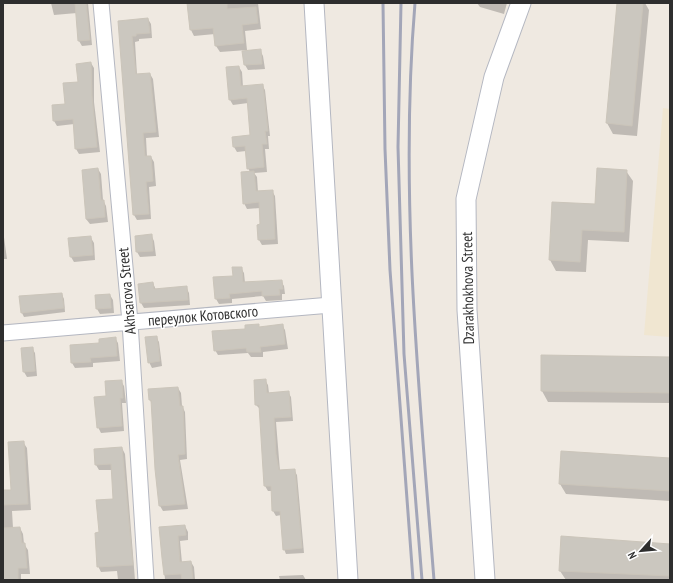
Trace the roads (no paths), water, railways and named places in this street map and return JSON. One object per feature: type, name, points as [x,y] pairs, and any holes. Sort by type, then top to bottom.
[{"type":"street","name":"Akhsarova Street","points":[[101,3],[130,322],[146,580]]},
{"type":"street","points":[[314,3],[348,580]]},
{"type":"street","name":"Dzarakhokhova Street","points":[[485,580],[467,310],[466,199],[494,78],[521,3]]},
{"type":"street","name":"переулок Котовского","points":[[3,333],[331,305]]},
{"type":"railway","points":[[383,3],[385,149],[390,270],[413,580]]},
{"type":"railway","points":[[401,3],[398,147],[404,354],[422,580]]},
{"type":"railway","points":[[415,3],[409,147],[410,219],[417,364],[434,580]]}]
